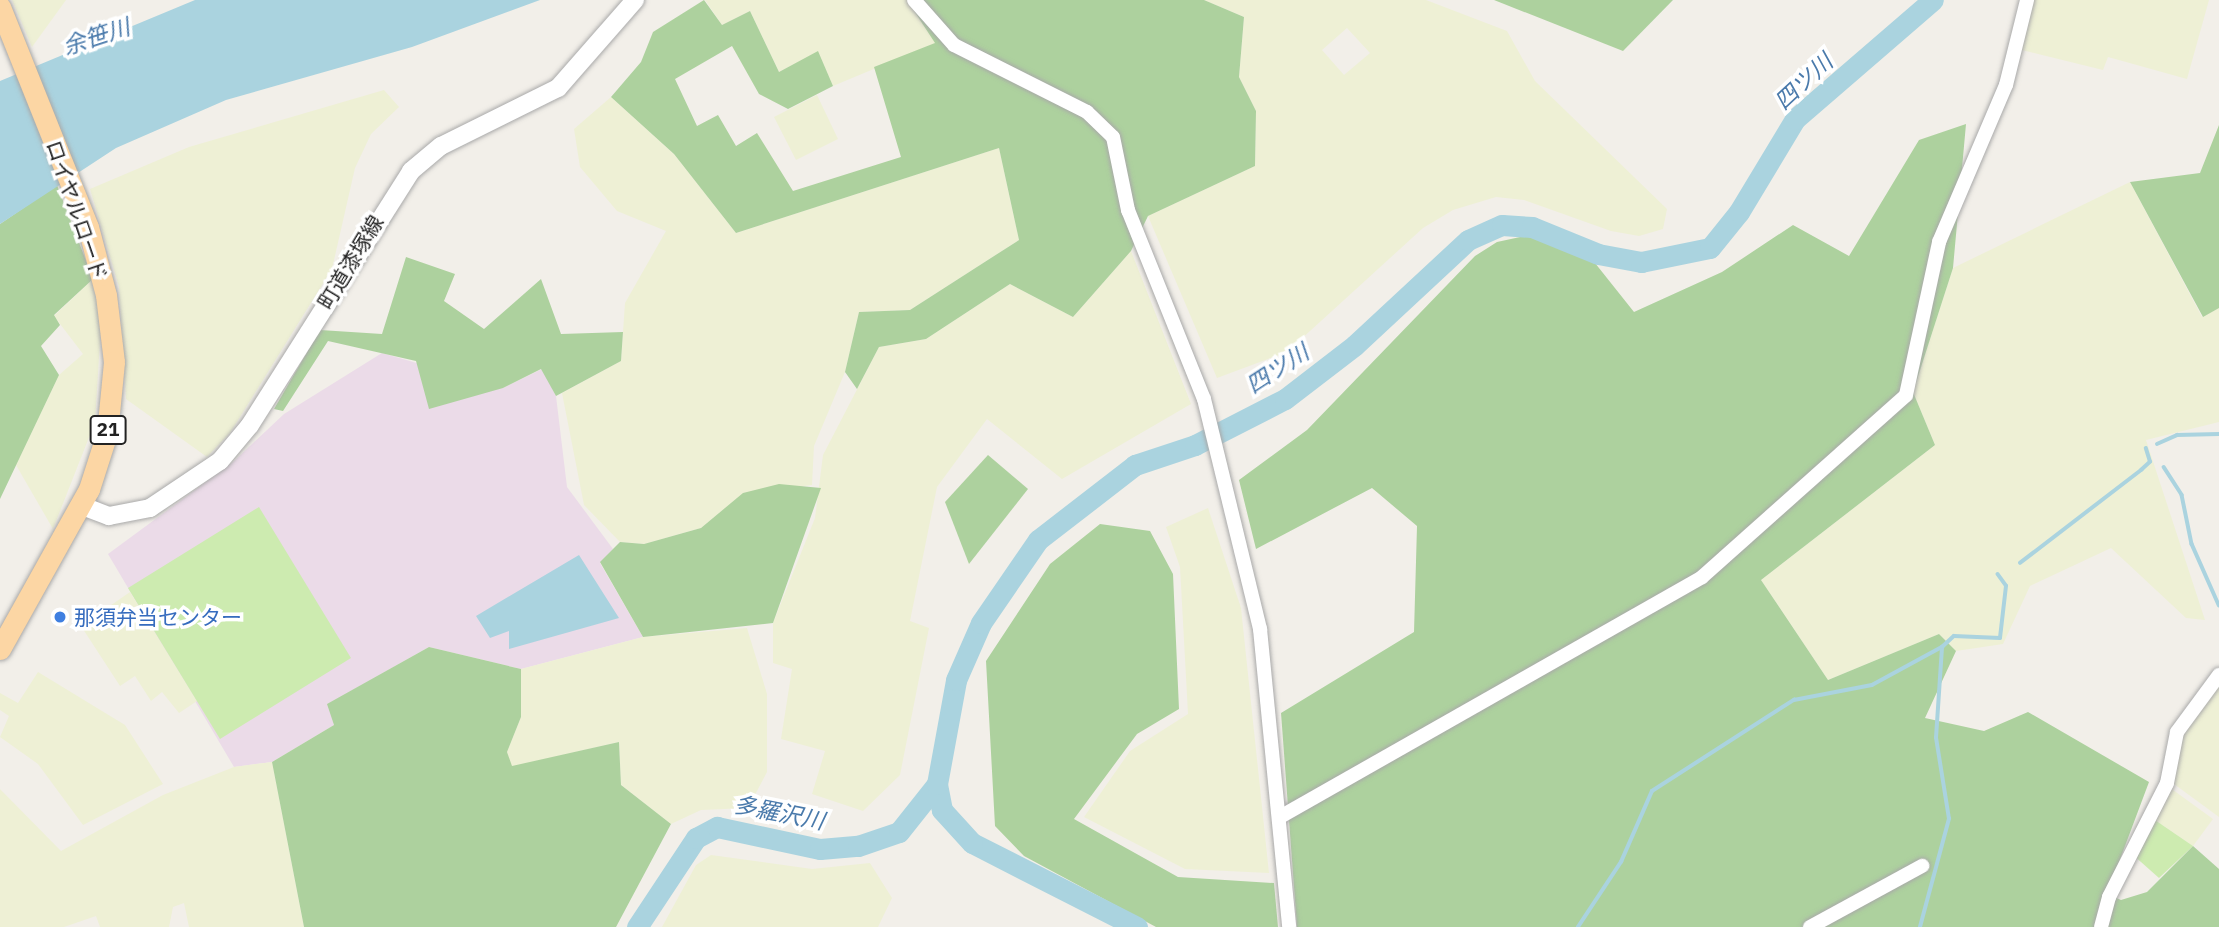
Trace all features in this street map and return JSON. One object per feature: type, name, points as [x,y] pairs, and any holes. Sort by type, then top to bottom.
[{"type":"main road","name":"ロイヤルロード","points":[[0,6],[74,191],[106,295],[114,362],[107,433],[80,505],[0,649]]},
{"type":"street","name":"町道漆塚線","points":[[80,505],[108,516],[150,508],[220,461],[250,425],[411,171],[441,146],[558,88],[635,0]]},
{"type":"street","points":[[914,0],[973,58],[1102,122],[1112,137],[1147,261],[1204,399],[1260,629],[1289,927]]},
{"type":"street","points":[[1280,817],[1702,577],[1906,396],[1939,242],[2006,85],[2026,0]]},
{"type":"street","points":[[2101,927],[2109,897],[2167,783],[2177,732],[2219,675]]},
{"type":"street","points":[[1810,927],[1922,866]]},
{"type":"shaded area","points":[[382,353],[503,388],[542,369],[556,396],[567,487],[613,549],[600,563],[643,637],[521,669],[429,647],[328,704],[334,725],[272,762],[234,767],[108,554],[233,462],[284,414]]},
{"type":"green space","points":[[12,0],[66,0],[32,47]]},
{"type":"green space","points":[[704,0],[722,25],[750,11],[779,72],[818,51],[833,86],[788,109],[759,94],[732,46],[675,79],[697,126],[718,115],[736,146],[757,133],[793,191],[901,157],[874,67],[935,43],[907,0],[1204,0],[1244,17],[1239,77],[1256,111],[1255,166],[1148,216],[1131,251],[1073,317],[1010,284],[926,339],[879,347],[857,389],[845,372],[859,312],[910,310],[1019,240],[999,148],[736,233],[674,154],[611,97],[641,62],[653,32]]},
{"type":"green space","points":[[705,0],[907,0],[936,43],[833,86],[818,52],[779,72],[750,11],[722,25]]},
{"type":"green space","points":[[1204,0],[1426,0],[1507,31],[1535,81],[1667,209],[1663,229],[1639,236],[1611,231],[1524,200],[1496,197],[1453,210],[1423,228],[1287,352],[1217,378],[1148,216],[1255,166],[1256,111],[1239,77],[1244,17]],"holes":[[[1347,28],[1370,53],[1344,75],[1322,50]]]},
{"type":"green space","points":[[1494,0],[1673,0],[1623,51]]},
{"type":"green space","points":[[2033,0],[2209,0],[2187,79],[2108,57],[2103,70],[2022,50]]},
{"type":"green space","points":[[384,90],[399,107],[371,134],[355,168],[332,269],[230,433],[207,457],[126,399],[119,287],[90,189],[189,147]]},
{"type":"green space","points":[[817,95],[838,139],[796,160],[774,117]]},
{"type":"green space","points":[[611,97],[674,154],[736,233],[999,148],[1019,240],[910,310],[859,312],[845,372],[814,446],[812,485],[744,493],[701,528],[644,544],[620,542],[584,505],[562,393],[621,361],[625,303],[666,231],[617,211],[580,167],[574,129]]},
{"type":"green space","points":[[1966,124],[1953,268],[1913,392],[1935,445],[1761,580],[1828,680],[1939,634],[1956,651],[1925,718],[1984,731],[2028,712],[2149,782],[2107,894],[2121,900],[2147,892],[2193,846],[2219,869],[2219,927],[1297,927],[1281,713],[1414,632],[1417,526],[1372,488],[1256,549],[1239,480],[1307,430],[1475,256],[1497,242],[1530,235],[1595,263],[1634,312],[1722,272],[1793,225],[1849,256],[1919,140]]},
{"type":"green space","points":[[2219,125],[2219,308],[2203,317],[2130,182],[2200,173]]},
{"type":"green space","points":[[2130,182],[2202,317],[2219,308],[2219,422],[2146,440],[2205,620],[2186,618],[2111,548],[2030,586],[2003,644],[1956,651],[1939,634],[1828,680],[1761,580],[1935,445],[1913,392],[1953,268]]},
{"type":"green space","points":[[57,185],[93,279],[54,315],[60,325],[41,346],[59,375],[0,499],[0,224]]},
{"type":"green space","points":[[1131,251],[1191,404],[1062,479],[987,419],[937,487],[910,621],[929,628],[900,775],[863,811],[812,794],[825,751],[781,739],[792,669],[773,663],[773,623],[815,518],[823,455],[879,347],[926,339],[1010,284],[1073,317]]},
{"type":"green space","points":[[406,257],[455,274],[444,301],[484,329],[541,279],[561,334],[623,332],[621,361],[556,396],[541,369],[503,388],[429,409],[416,361],[328,341],[283,411],[274,409],[320,330],[382,334]]},
{"type":"green space","points":[[93,279],[101,325],[95,422],[53,529],[16,465],[59,375],[83,354],[54,316]]},
{"type":"green space","points":[[988,455],[1028,489],[969,564],[945,502]]},
{"type":"green space","points":[[779,484],[821,488],[773,623],[643,637],[600,562],[620,542],[644,544],[701,528],[743,493]]},
{"type":"green space","points":[[259,507],[351,658],[220,739],[128,588]]},
{"type":"green space","points":[[1208,508],[1241,608],[1269,873],[1185,869],[1084,817],[1130,751],[1188,714],[1180,567],[1166,527]]},
{"type":"green space","points":[[1100,524],[1150,531],[1173,574],[1179,709],[1137,734],[1074,819],[1178,877],[1274,883],[1278,927],[1156,927],[1024,856],[995,826],[986,661],[1050,564]]},
{"type":"green space","points":[[130,592],[197,701],[179,713],[162,692],[151,701],[135,676],[120,686],[81,626]]},
{"type":"green space","points":[[747,628],[767,694],[767,772],[748,808],[701,810],[671,824],[621,785],[619,742],[511,767],[507,752],[521,717],[521,669],[643,637]]},
{"type":"green space","points":[[429,647],[521,669],[521,717],[507,752],[512,766],[619,742],[621,785],[671,824],[616,927],[304,927],[272,762],[334,725],[327,704]]},
{"type":"green space","points":[[38,672],[125,725],[163,784],[83,825],[38,764],[0,737],[9,716],[0,710],[0,693],[18,703]]},
{"type":"green space","points":[[2219,682],[2219,817],[2174,784],[2181,733]]},
{"type":"green space","points":[[272,762],[304,927],[189,927],[184,903],[173,907],[169,927],[100,927],[96,916],[64,927],[0,927],[0,789],[61,851],[163,795],[234,767]]},
{"type":"green space","points":[[2169,787],[2213,819],[2193,846],[2152,818]]},
{"type":"green space","points":[[2152,818],[2193,846],[2159,878],[2132,854]]},
{"type":"green space","points":[[711,855],[812,869],[870,863],[892,898],[878,927],[662,927],[696,865]]},
{"type":"water","points":[[195,0],[540,0],[412,47],[226,100],[116,148],[0,224],[0,81]]},
{"type":"water","points":[[579,555],[619,618],[509,649],[509,631],[490,638],[476,616]]},
{"type":"waterway","name":"四ツ川","points":[[1137,927],[972,843],[942,810],[937,784],[956,680],[981,623],[1038,540],[1135,465],[1195,445],[1285,399],[1355,345],[1468,240],[1502,225],[1532,227],[1598,254],[1641,262],[1710,248],[1739,212],[1795,119],[1933,0]]},
{"type":"waterway","points":[[2157,444],[2177,435],[2219,434]]},
{"type":"waterway","points":[[2020,563],[2150,462],[2146,449]]},
{"type":"waterway","points":[[2164,467],[2182,495],[2192,544],[2219,605]]},
{"type":"waterway","points":[[1920,927],[1949,819],[1936,738],[1942,647],[1954,636],[2000,638],[2006,586],[1998,575]]},
{"type":"waterway","points":[[1578,927],[1621,862],[1652,791],[1794,700],[1872,685],[1942,647]]},
{"type":"waterway","name":"多羅沢川","points":[[637,927],[696,838],[717,827],[820,849],[858,846],[899,832],[937,784]]},
{"type":"place","name":"那須弁当センター","points":[[60,617]]},
{"type":"water label","name":"余笹川","points":[[96,36]]}]
